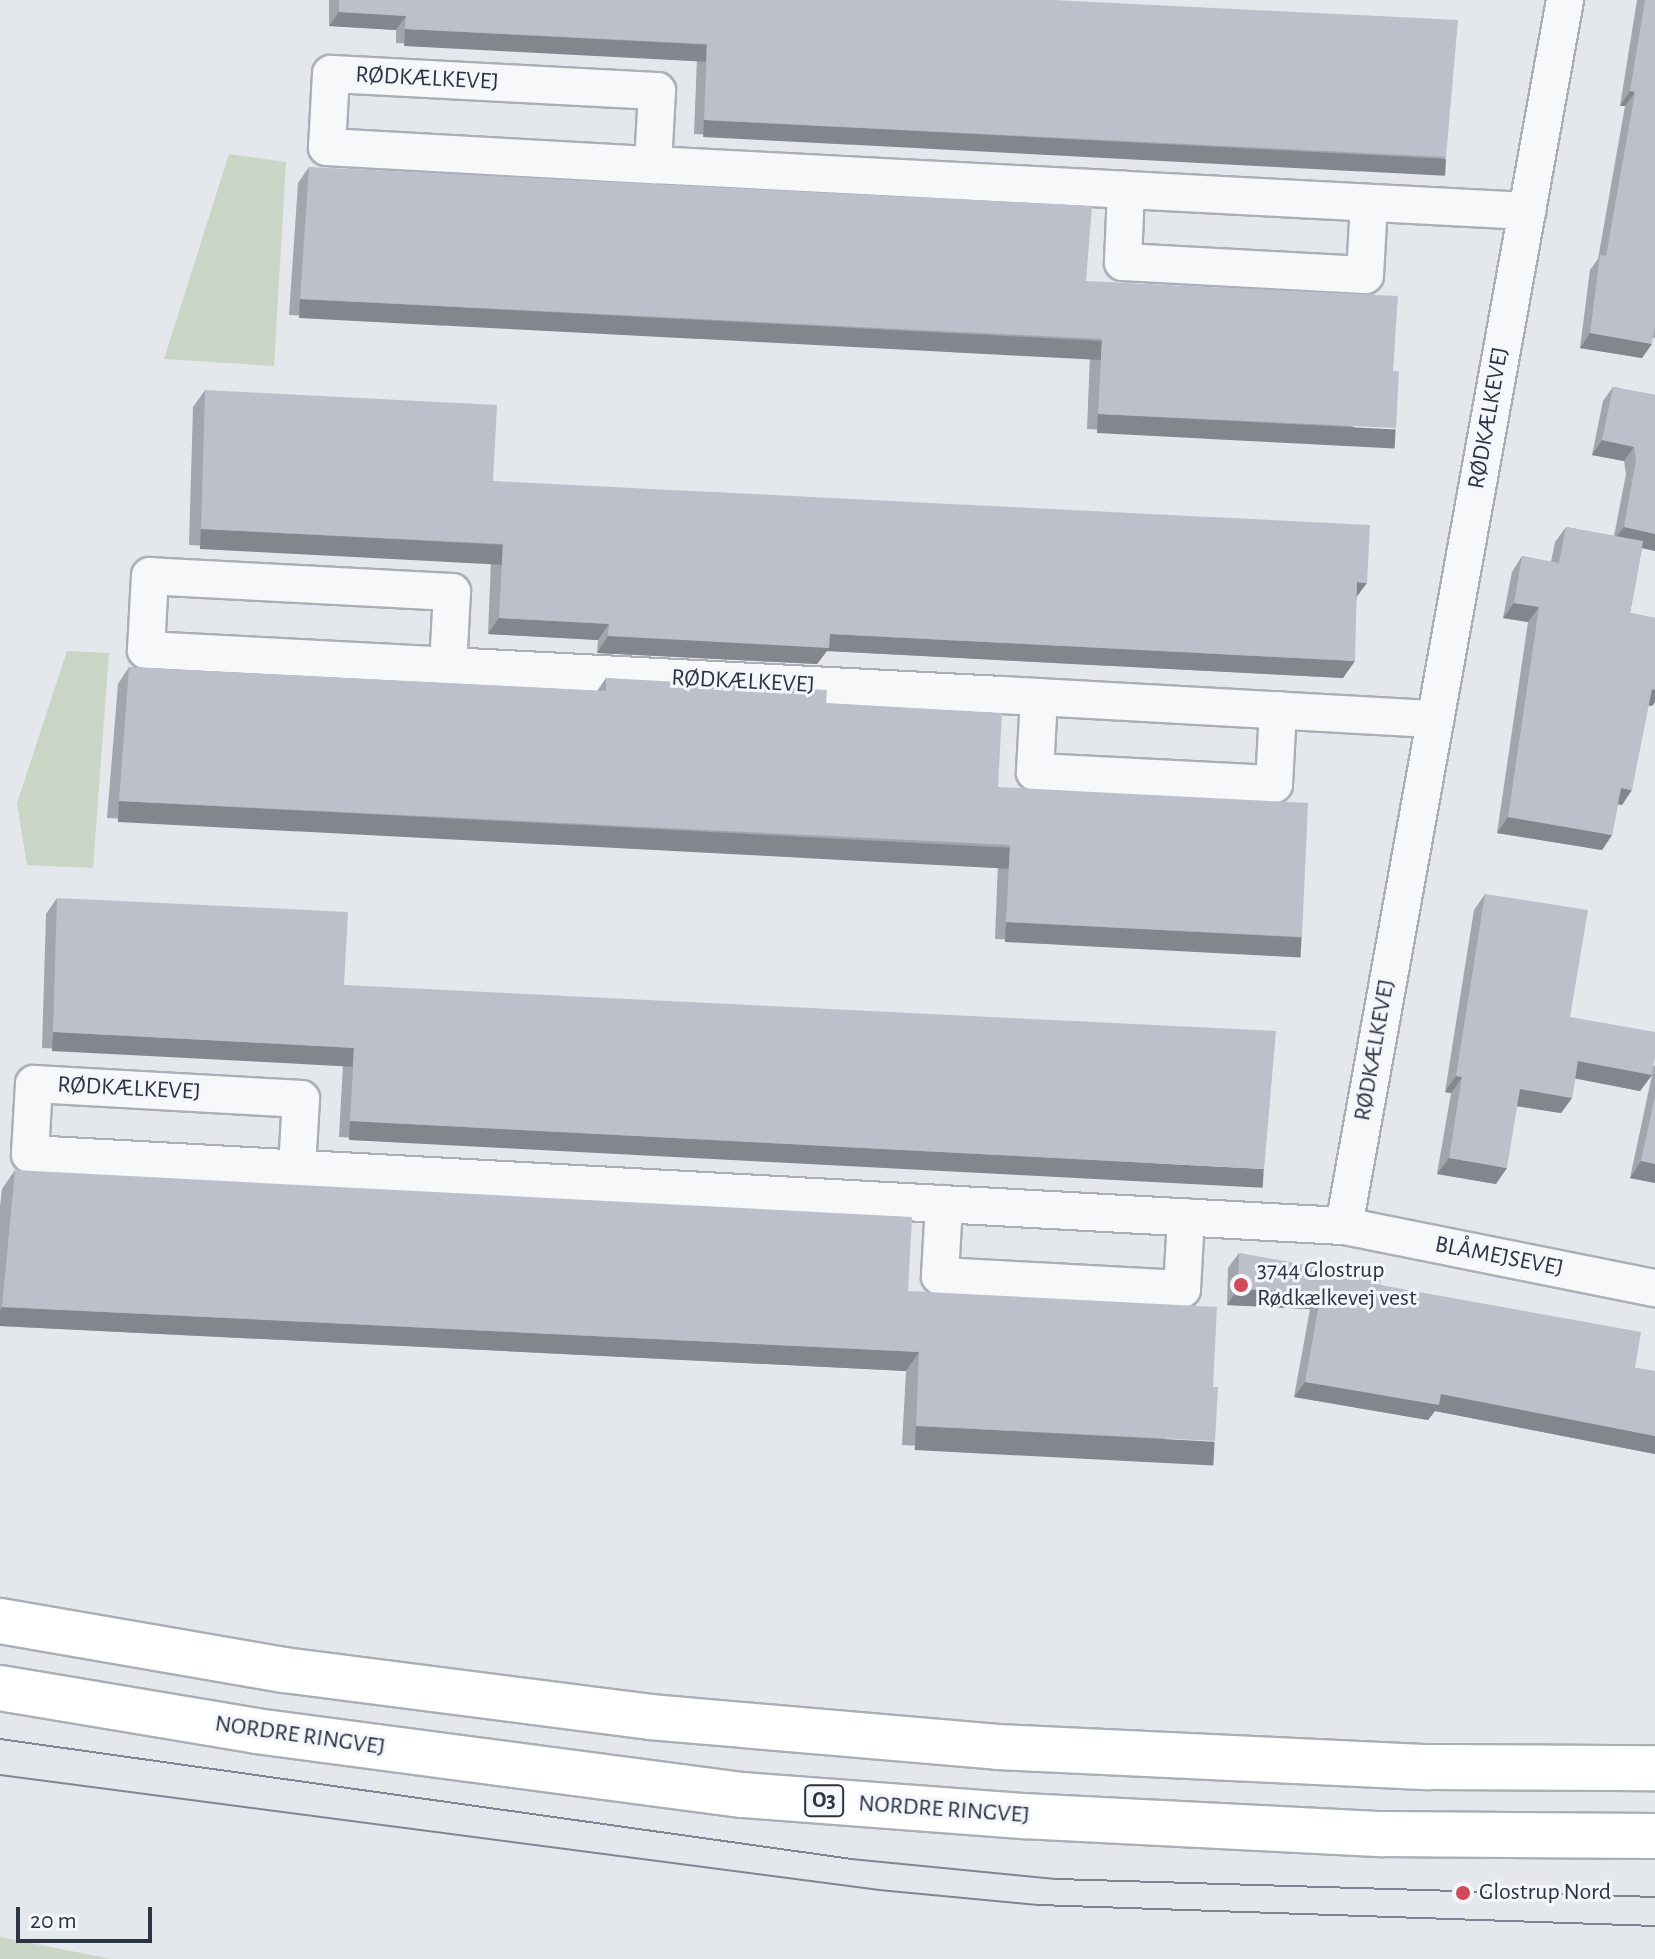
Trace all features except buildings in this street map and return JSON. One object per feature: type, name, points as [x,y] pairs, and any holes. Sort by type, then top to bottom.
[{"type":"main road","points":[[0,1621],[284,1670],[681,1720],[998,1747],[1429,1767],[1655,1768]]},
{"type":"main road","name":"NORDRE RINGVEJ","points":[[0,1688],[256,1731],[743,1795],[1023,1816],[1383,1834],[1655,1836]]},
{"type":"street","name":"RØDKÆLKEVEJ","points":[[297,1168],[301,1099],[34,1084],[30,1154],[1344,1226],[1565,0]]},
{"type":"street","name":"RØDKÆLKEVEJ","points":[[653,165],[657,91],[331,74],[327,147],[653,165],[1527,211]]},
{"type":"street","points":[[1126,190],[1123,262],[1168,265],[1365,275],[1369,203]]},
{"type":"street","name":"RØDKÆLKEVEJ","points":[[448,666],[452,592],[150,576],[146,650],[1435,719]]},
{"type":"street","points":[[1039,697],[1035,772],[1274,784],[1278,710]]},
{"type":"street","points":[[944,1204],[940,1276],[1182,1289],[1186,1217]]},
{"type":"street","name":"BLÅMEJSEVEJ","points":[[1344,1226],[1655,1288]]},
{"type":"green space","points":[[229,154],[286,162],[274,366],[164,359]]},
{"type":"green space","points":[[67,651],[109,653],[93,868],[27,865],[17,803]]},
{"type":"green space","points":[[0,1937],[111,1959],[0,1959]]},
{"type":"tram line","points":[[0,1739],[852,1859],[1057,1879],[1655,1897]]},
{"type":"tram line","points":[[0,1775],[880,1890],[1039,1905],[1655,1926]]},
{"type":"place","name":"3744 Glostrup Rødkælkevej vest","points":[[1241,1285]]},
{"type":"place","name":"Glostrup Nord","points":[[1463,1893]]}]
